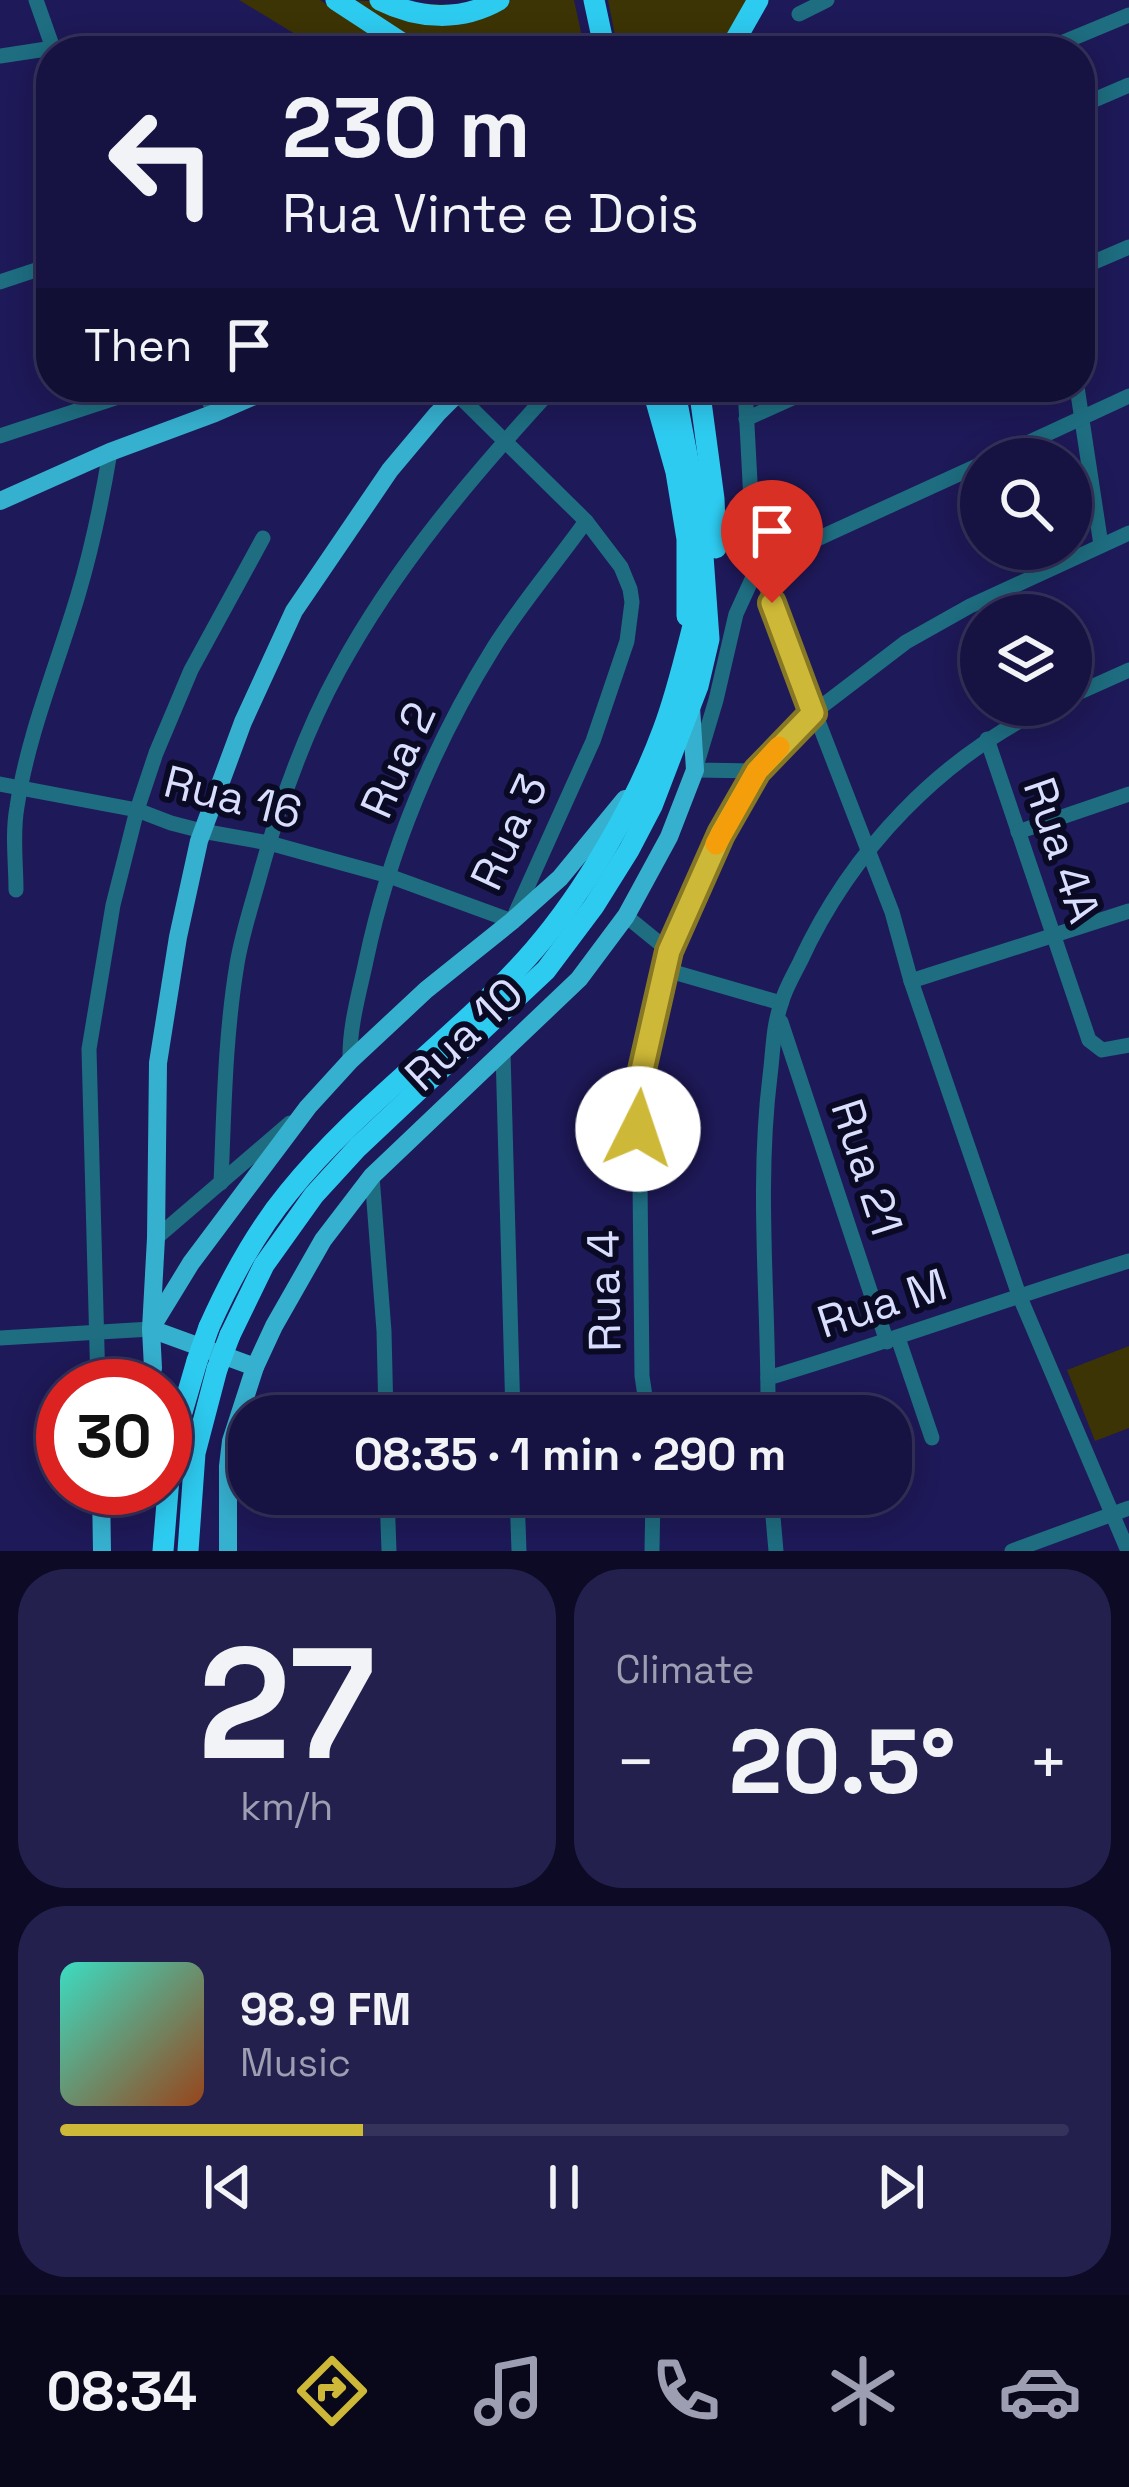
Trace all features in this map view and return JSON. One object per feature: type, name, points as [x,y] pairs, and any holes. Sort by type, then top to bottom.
[{"type":"highway","points":[[336,0],[391,36]]},
{"type":"highway","points":[[380,0],[409,11],[449,16],[499,0]]},
{"type":"highway","points":[[594,0],[602,36]]},
{"type":"highway","points":[[738,36],[758,0]]},
{"type":"highway","points":[[656,402],[676,472],[687,539],[687,648]]},
{"type":"highway","points":[[677,402],[701,528],[709,639]]},
{"type":"highway","points":[[219,1331],[314,1196],[568,944],[629,850],[669,768],[709,639],[716,543],[701,402]]},
{"type":"highway","points":[[163,1551],[170,1466],[181,1414],[207,1365],[241,1263],[286,1194],[320,1156],[534,950],[577,893],[640,782],[662,732],[705,580]]},
{"type":"highway","points":[[188,1551],[207,1365]]},
{"type":"main road","points":[[0,501],[240,402]]},
{"type":"main road","points":[[153,1359],[158,1063],[178,937],[202,831],[243,722],[294,611],[390,470],[448,402]]},
{"type":"main road","points":[[691,707],[695,770]]},
{"type":"main road","name":"Rua 10","points":[[228,1551],[231,1441],[274,1326],[323,1240],[372,1176],[579,979],[626,916],[669,837],[695,770]]},
{"type":"main road","points":[[512,921],[560,878],[640,782]]},
{"type":"main road","name":"Rua 3","points":[[308,1107],[426,990],[512,921]]},
{"type":"main road","points":[[151,1329],[191,1263],[308,1107]]},
{"type":"main road","points":[[151,1329],[256,1367]]},
{"type":"main road","points":[[101,1515],[102,1551]]},
{"type":"street","points":[[36,0],[48,36]]},
{"type":"street","points":[[799,14],[827,0]]},
{"type":"street","points":[[1078,36],[1129,15]]},
{"type":"street","points":[[0,56],[36,52]]},
{"type":"street","points":[[1095,100],[1129,85]]},
{"type":"street","points":[[1095,262],[1129,248]]},
{"type":"street","points":[[1,275],[36,268]]},
{"type":"street","points":[[1040,438],[1129,396]]},
{"type":"street","points":[[0,436],[103,402]]},
{"type":"street","points":[[210,402],[215,413]]},
{"type":"street","name":"Rua 3","points":[[469,402],[586,521],[621,567],[630,589],[632,618],[593,741],[512,921]]},
{"type":"street","points":[[220,1183],[230,1011],[238,957],[268,843],[309,733],[344,661],[420,545],[540,402]]},
{"type":"street","points":[[745,402],[758,566],[892,912],[911,981],[1019,1295],[1121,1512],[1128,1551]]},
{"type":"street","points":[[746,419],[784,402]]},
{"type":"street","points":[[1080,402],[1101,545]]},
{"type":"street","points":[[16,890],[15,821],[21,786],[78,597],[110,452]]},
{"type":"street","points":[[758,566],[960,474]]},
{"type":"street","name":"Rua 2","points":[[350,1061],[367,959],[406,824],[458,711],[495,646],[586,521]]},
{"type":"street","name":"Rua 4","points":[[644,1395],[639,1083],[663,969],[721,834],[757,771],[813,713],[906,642],[1129,533]]},
{"type":"street","points":[[97,1359],[89,1049],[113,905],[156,753],[190,670],[263,538]]},
{"type":"street","name":"Rua 10","points":[[695,770],[736,614],[758,566]]},
{"type":"street","points":[[1092,687],[1129,670]]},
{"type":"street","points":[[768,1395],[762,1169],[780,1009],[818,922],[868,848],[930,785],[987,740],[1013,726]]},
{"type":"street","name":"Rua 4A","points":[[987,740],[1089,1040],[1097,1048],[1110,1050],[1129,1045]]},
{"type":"street","points":[[695,770],[757,771]]},
{"type":"street","name":"Rua 16","points":[[0,784],[137,810],[202,831],[268,843],[389,876],[512,921]]},
{"type":"street","points":[[1018,832],[1129,794]]},
{"type":"street","points":[[911,981],[1129,911]]},
{"type":"street","points":[[626,916],[669,951]]},
{"type":"street","points":[[663,969],[780,1009]]},
{"type":"street","name":"Rua 21","points":[[780,1009],[892,1340],[932,1438]]},
{"type":"street","points":[[503,1052],[512,1395]]},
{"type":"street","name":"Rua 3","points":[[156,1238],[308,1107]]},
{"type":"street","points":[[372,1176],[386,1395]]},
{"type":"street","name":"Rua M","points":[[768,1378],[1129,1261]]},
{"type":"street","points":[[0,1338],[151,1329]]},
{"type":"street","points":[[1012,1551],[1121,1512]]},
{"type":"street","points":[[387,1515],[388,1551]]},
{"type":"street","points":[[518,1515],[519,1551]]},
{"type":"street","points":[[652,1515],[652,1551]]},
{"type":"street","points":[[773,1515],[776,1551]]},
{"type":"shaded area","points":[[239,0],[320,0],[376,36],[298,36]]},
{"type":"shaded area","points":[[345,0],[501,7],[511,0],[574,0],[582,36],[401,36]]},
{"type":"shaded area","points":[[608,0],[749,0],[726,36],[615,36]]},
{"type":"shaded area","points":[[1129,1346],[1129,1428],[1095,1441],[1067,1370]]},
{"type":"slow traffic","points":[[716,844],[757,771],[779,747]]},
{"type":"route","points":[[638,1129],[639,1083],[669,951],[721,834],[757,771],[813,713],[772,603]]}]
